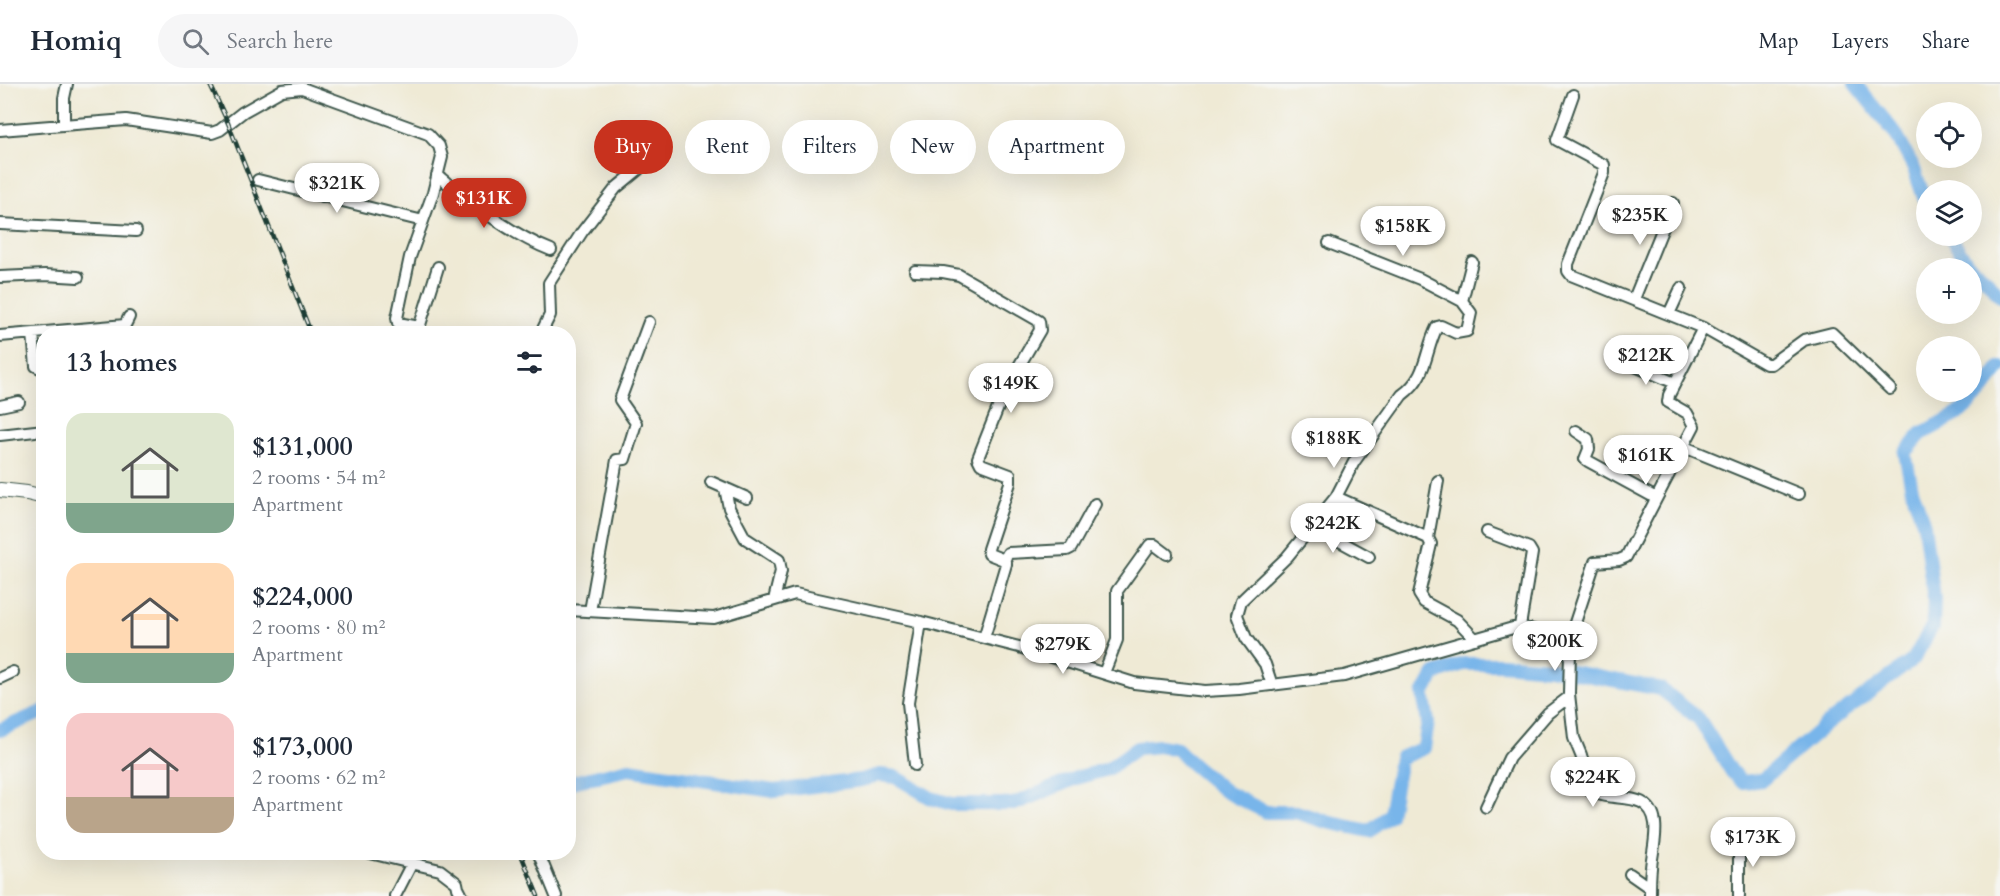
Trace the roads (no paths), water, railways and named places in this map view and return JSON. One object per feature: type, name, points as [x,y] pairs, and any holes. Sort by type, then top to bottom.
[{"type":"main road","points":[[0,490],[36,495]]},
{"type":"street","points":[[64,125],[64,98],[67,84]]},
{"type":"street","points":[[0,130],[126,120],[212,133],[282,90],[298,86],[428,134],[439,147],[442,156],[433,193],[410,257],[397,318],[398,323],[420,325],[438,267]]},
{"type":"street","points":[[1573,95],[1557,140],[1604,165],[1604,173],[1568,264],[1568,271],[1571,275],[1703,328],[1766,363],[1771,363],[1804,340],[1832,333],[1890,389]]},
{"type":"street","points":[[544,326],[550,315],[549,283],[582,232],[616,188],[634,174]]},
{"type":"street","points":[[437,175],[494,219],[529,241],[551,250]]},
{"type":"street","points":[[258,180],[423,221]]},
{"type":"street","points":[[1634,299],[1673,203]]},
{"type":"street","points":[[0,224],[136,231]]},
{"type":"street","points":[[1272,685],[1265,664],[1246,638],[1237,615],[1241,601],[1287,557],[1336,497],[1354,462],[1402,395],[1412,388],[1420,376],[1437,327],[1441,326],[1456,333],[1467,331],[1471,313],[1462,301],[1420,279],[1329,243]]},
{"type":"street","points":[[1462,301],[1472,262]]},
{"type":"street","points":[[915,271],[959,275],[1039,321],[1040,330],[1005,390],[978,458],[981,464],[1010,475],[1010,483],[988,549],[989,554],[1004,560]]},
{"type":"street","points":[[0,277],[45,275],[78,277]]},
{"type":"street","points":[[1669,314],[1681,288]]},
{"type":"street","points":[[115,326],[125,325],[129,317]]},
{"type":"street","points":[[591,611],[617,460],[625,459],[636,423],[620,400],[649,322]]},
{"type":"street","points":[[1650,892],[1650,868],[1656,831],[1654,819],[1648,808],[1640,802],[1598,795],[1591,791],[1574,738],[1569,696],[1569,647],[1595,562],[1619,560],[1626,556],[1694,426],[1687,413],[1668,402],[1703,328]]},
{"type":"street","points":[[33,334],[36,366]]},
{"type":"street","points":[[0,336],[36,334]]},
{"type":"street","points":[[1628,363],[1675,383]]},
{"type":"street","points":[[0,406],[20,402]]},
{"type":"street","points":[[0,435],[36,431]]},
{"type":"street","points":[[1576,431],[1587,439],[1586,459],[1656,498]]},
{"type":"street","points":[[1682,446],[1799,494]]},
{"type":"street","points":[[1438,481],[1428,538],[1431,544],[1419,594],[1425,602],[1457,620],[1476,639]]},
{"type":"street","points":[[711,482],[747,498]]},
{"type":"street","points":[[724,488],[729,508],[745,538],[779,560],[781,571],[774,600]]},
{"type":"street","points":[[1336,497],[1428,538]]},
{"type":"street","points":[[984,638],[1006,564],[1004,560],[1008,553],[1071,548],[1095,504]]},
{"type":"street","points":[[1312,526],[1369,557]]},
{"type":"street","points":[[1486,532],[1529,548],[1532,553],[1520,626]]},
{"type":"street","points":[[1104,674],[1117,640],[1117,591],[1150,545],[1155,545],[1167,554]]},
{"type":"street","points":[[576,610],[714,618],[795,594],[1019,647],[1134,683],[1205,690],[1239,689],[1344,676],[1520,626],[1551,636],[1569,647]]},
{"type":"street","points":[[915,765],[908,704],[921,622]]},
{"type":"street","points":[[0,678],[13,672]]},
{"type":"street","points":[[1486,807],[1509,758],[1548,713],[1569,696]]},
{"type":"street","points":[[1739,896],[1740,840]]},
{"type":"street","points":[[399,860],[440,870],[457,883],[462,896]]},
{"type":"street","points":[[541,860],[556,896]]},
{"type":"street","points":[[395,896],[412,863]]},
{"type":"street","points":[[1630,874],[1650,892]]},
{"type":"waterway","points":[[1855,84],[1895,133],[1918,180]]},
{"type":"waterway","points":[[1956,246],[1967,263],[1988,281],[2000,296]]},
{"type":"waterway","points":[[576,781],[629,769],[774,791],[861,780],[880,775],[896,777],[931,798],[952,804],[1014,804],[1076,778],[1108,769],[1137,748],[1160,746],[1177,749],[1226,792],[1266,812],[1296,812],[1327,822],[1369,831],[1390,815],[1400,758],[1424,748],[1428,722],[1423,694],[1435,674],[1463,664],[1550,668],[1661,689],[1699,719],[1732,772],[1742,782],[1762,780],[1828,723],[1913,660],[1933,625],[1934,600],[1924,525],[1912,489],[1905,453],[1921,434],[1958,414],[1980,394],[2000,367]]},
{"type":"waterway","points":[[0,730],[36,714]]},
{"type":"railway","points":[[210,84],[228,123],[308,326]]},
{"type":"railway","points":[[523,860],[538,896]]}]
